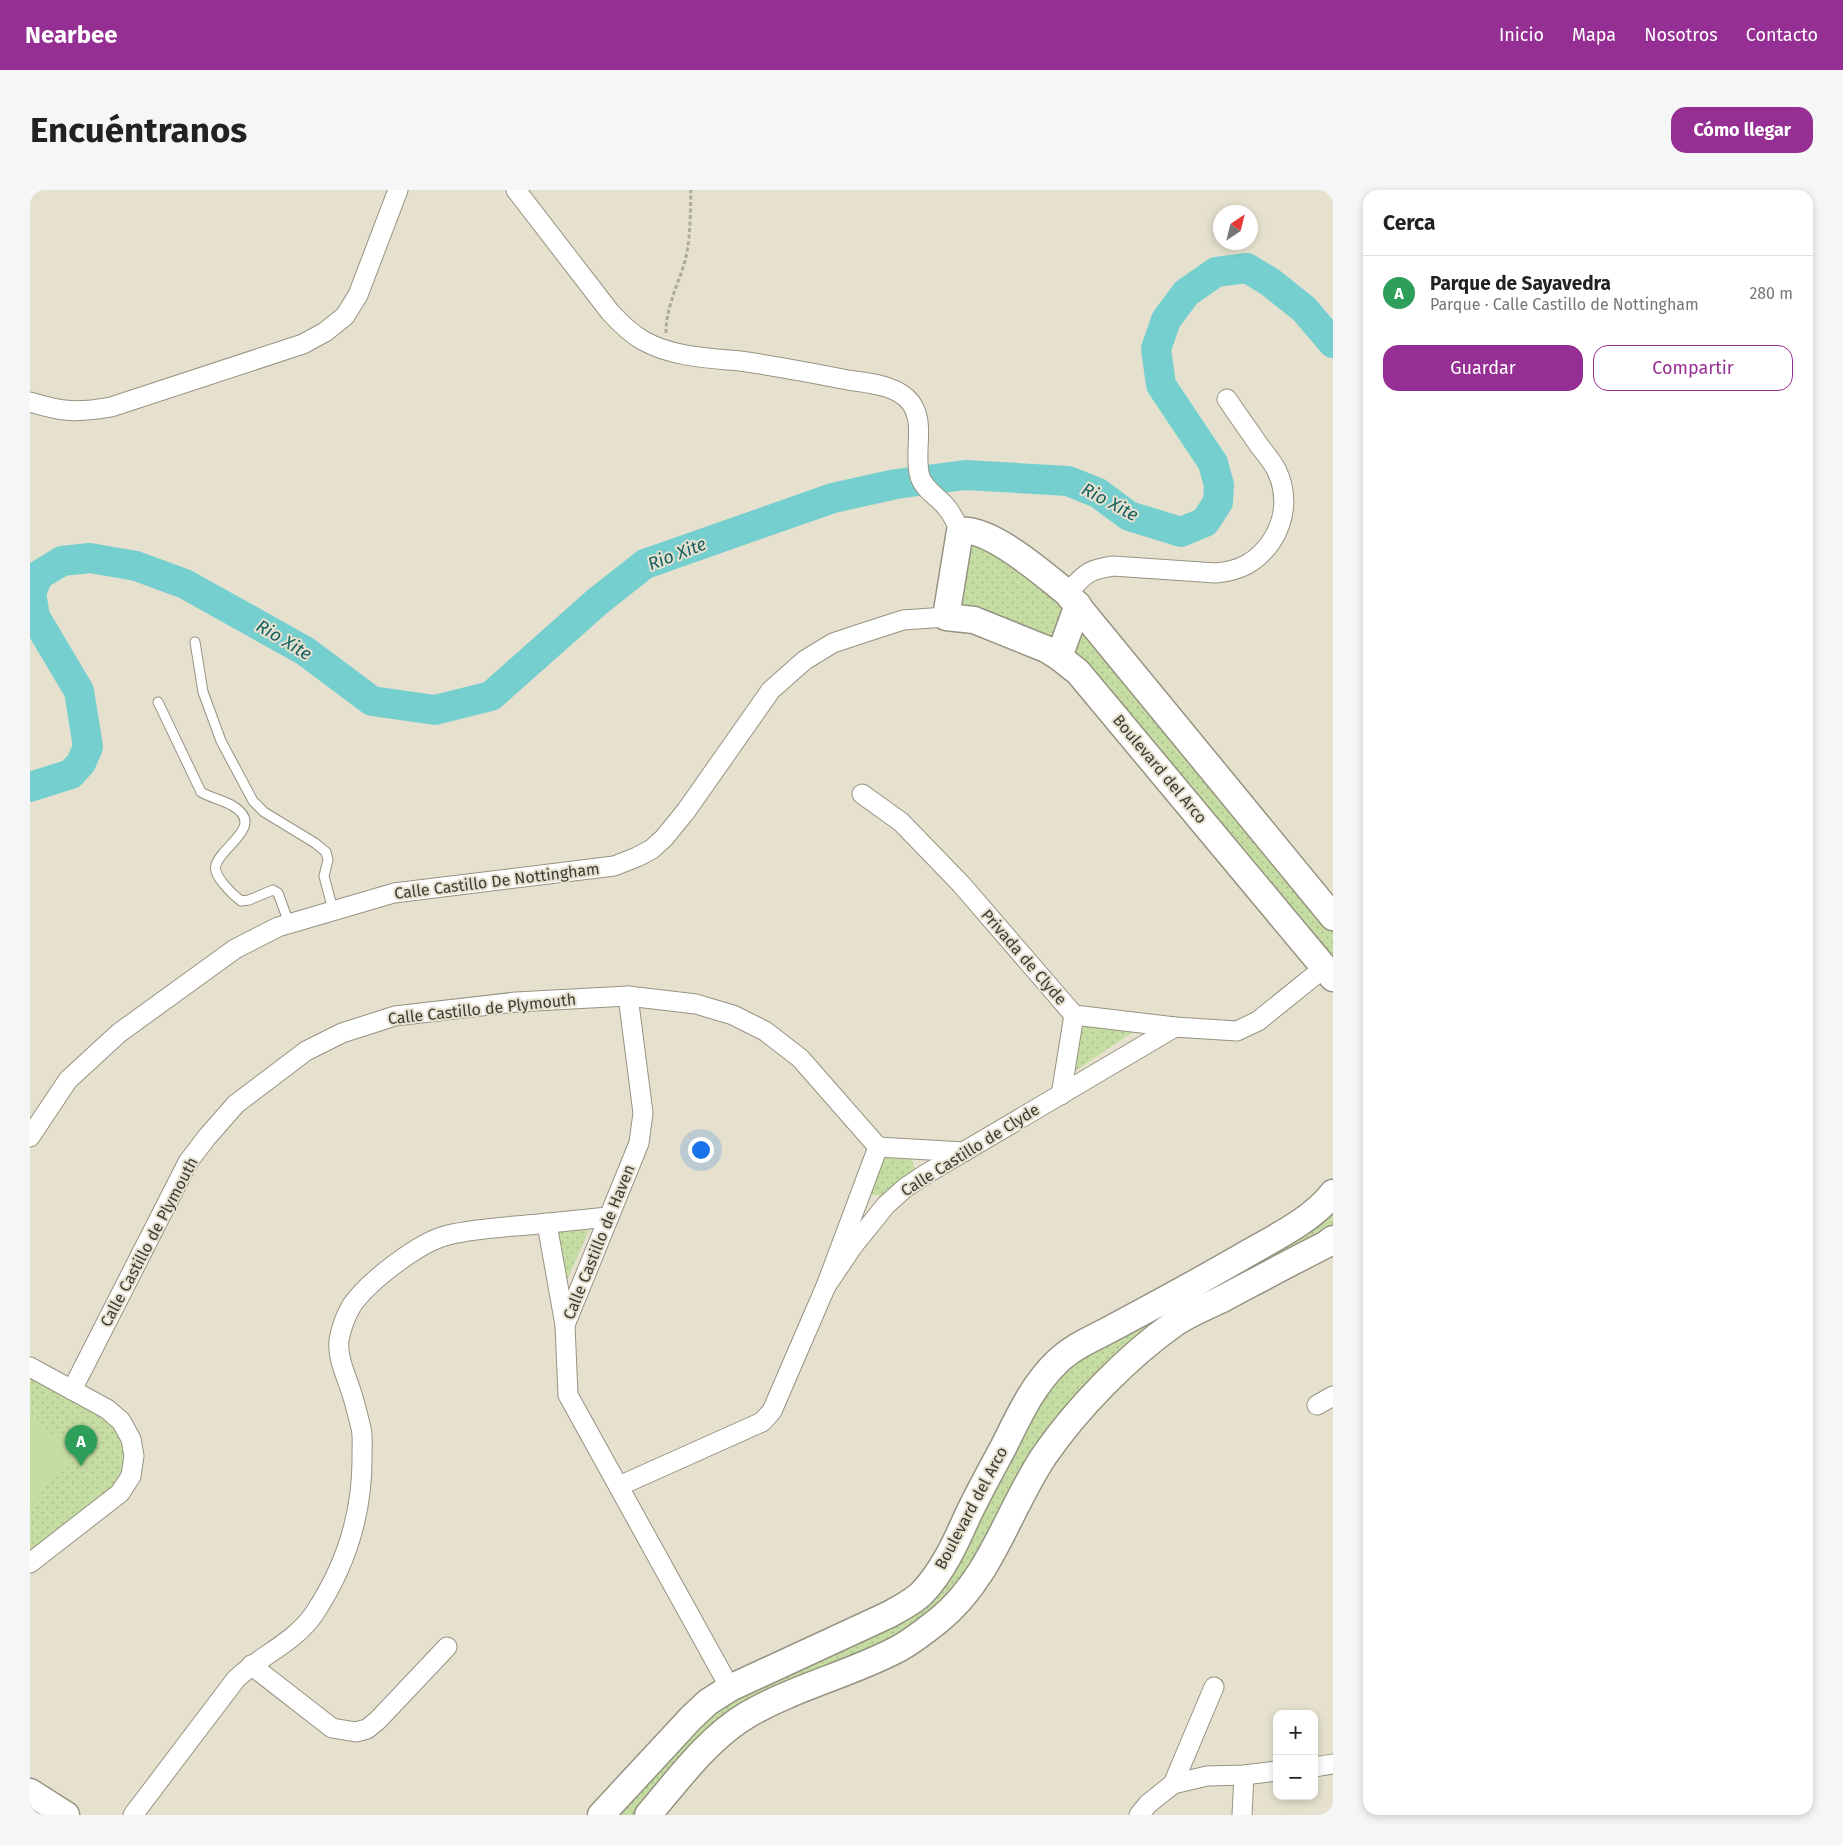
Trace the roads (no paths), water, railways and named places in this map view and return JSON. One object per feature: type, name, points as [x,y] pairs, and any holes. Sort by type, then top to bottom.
[{"type":"street","points":[[30,402],[55,410],[84,412],[111,407],[303,344],[325,332],[345,316],[358,295],[398,190]]},
{"type":"street","points":[[516,190],[610,312],[624,328],[645,341],[669,350],[697,357],[740,361],[819,374],[893,390],[910,402],[915,411],[919,436],[918,459],[921,479],[930,493],[946,506],[960,531],[946,617]]},
{"type":"street","points":[[1059,657],[1072,599],[1090,570],[1113,566],[1216,573],[1231,571],[1256,560],[1266,549],[1278,530],[1285,502],[1283,490],[1276,468],[1227,400]]},
{"type":"street","points":[[960,531],[975,532],[1003,545],[1039,570],[1072,599],[1333,917]]},
{"type":"street","name":"Boulevard del Arco","points":[[946,617],[974,620],[1046,649],[1078,672],[1329,972]]},
{"type":"street","name":"Calle Castillo De Nottingham","points":[[30,1137],[68,1080],[119,1033],[235,949],[289,923],[394,893],[614,866],[636,857],[652,849],[664,838],[686,811],[771,690],[805,660],[833,643],[903,620],[946,617]]},
{"type":"street","name":"Privada de Clyde","points":[[862,794],[901,822],[961,884],[1074,1015],[1175,1027],[1238,1031],[1258,1021],[1329,972]]},
{"type":"street","name":"Calle Castillo de Plymouth","points":[[72,1390],[188,1162],[207,1137],[236,1104],[306,1051],[342,1033],[395,1016],[516,1002],[628,996],[696,1004],[733,1015],[765,1031],[800,1058],[878,1147]]},
{"type":"street","name":"Calle Castillo de Haven","points":[[565,1324],[639,1143],[643,1113],[628,996]]},
{"type":"street","name":"Privada de Clyde","points":[[1061,1095],[1074,1015]]},
{"type":"street","name":"Calle Castillo de Clyde","points":[[619,1486],[762,1422],[772,1411],[826,1286],[853,1246],[886,1204],[905,1188],[1175,1027]]},
{"type":"street","points":[[826,1286],[878,1147],[964,1152]]},
{"type":"street","name":"Boulevard del Arco","points":[[601,1815],[690,1718],[708,1702],[730,1688],[888,1616],[922,1593],[937,1574],[956,1543],[1027,1400],[1058,1361],[1085,1342],[1166,1300],[1268,1242],[1302,1221],[1333,1194]]},
{"type":"street","points":[[133,1815],[236,1678],[251,1665],[282,1646],[301,1629],[313,1614],[339,1569],[350,1540],[360,1504],[362,1470],[362,1431],[352,1393],[341,1364],[339,1342],[342,1328],[351,1307],[365,1290],[414,1250],[447,1235],[609,1217]]},
{"type":"street","name":"Calle Castillo de Haven","points":[[547,1224],[565,1324],[568,1395],[730,1688]]},
{"type":"street","points":[[648,1815],[704,1750],[747,1715],[768,1704],[895,1651],[940,1619],[965,1594],[986,1564],[1026,1486],[1045,1455],[1086,1404],[1128,1362],[1177,1322],[1325,1245],[1333,1238]]},
{"type":"street","points":[[30,1367],[107,1409],[121,1421],[131,1439],[134,1456],[131,1476],[120,1493],[30,1563]]},
{"type":"street","points":[[251,1665],[332,1728],[356,1732],[367,1729],[378,1720],[447,1647]]},
{"type":"street","points":[[1172,1784],[1214,1687]]},
{"type":"street","points":[[685,1772],[695,1742],[705,1728],[733,1706],[734,1698],[730,1688]]},
{"type":"street","points":[[1318,1766],[1333,1764]]},
{"type":"street","points":[[1139,1815],[1148,1804],[1172,1784],[1206,1776],[1244,1775],[1273,1771]]},
{"type":"street","points":[[1242,1815],[1244,1775]]},
{"type":"street","points":[[30,1792],[66,1815]]},
{"type":"lane","points":[[195,642],[203,692],[221,741],[253,800],[264,812],[315,843],[326,852],[328,860],[324,876],[333,910]]},
{"type":"lane","points":[[158,702],[201,792],[213,799],[234,806],[243,817],[244,828],[239,837],[221,856],[215,866],[216,872],[233,895],[241,901],[249,900],[273,890],[278,893],[289,923]]},
{"type":"waterway","name":"Rio Xite","points":[[30,787],[71,774],[81,763],[88,747],[79,691],[35,617],[31,592],[39,575],[62,561],[90,558],[136,566],[185,584],[305,651],[372,701],[435,710],[491,696],[598,601],[645,564],[833,498],[896,484],[965,475],[1068,481],[1098,493],[1129,516],[1181,532],[1205,522],[1218,502],[1219,485],[1213,463],[1161,385],[1156,349],[1166,320],[1186,293],[1216,272],[1247,268],[1270,282],[1304,309],[1333,343]]},
{"type":"place","name":"Parque de Sayavedra","points":[[81,1466]]}]
